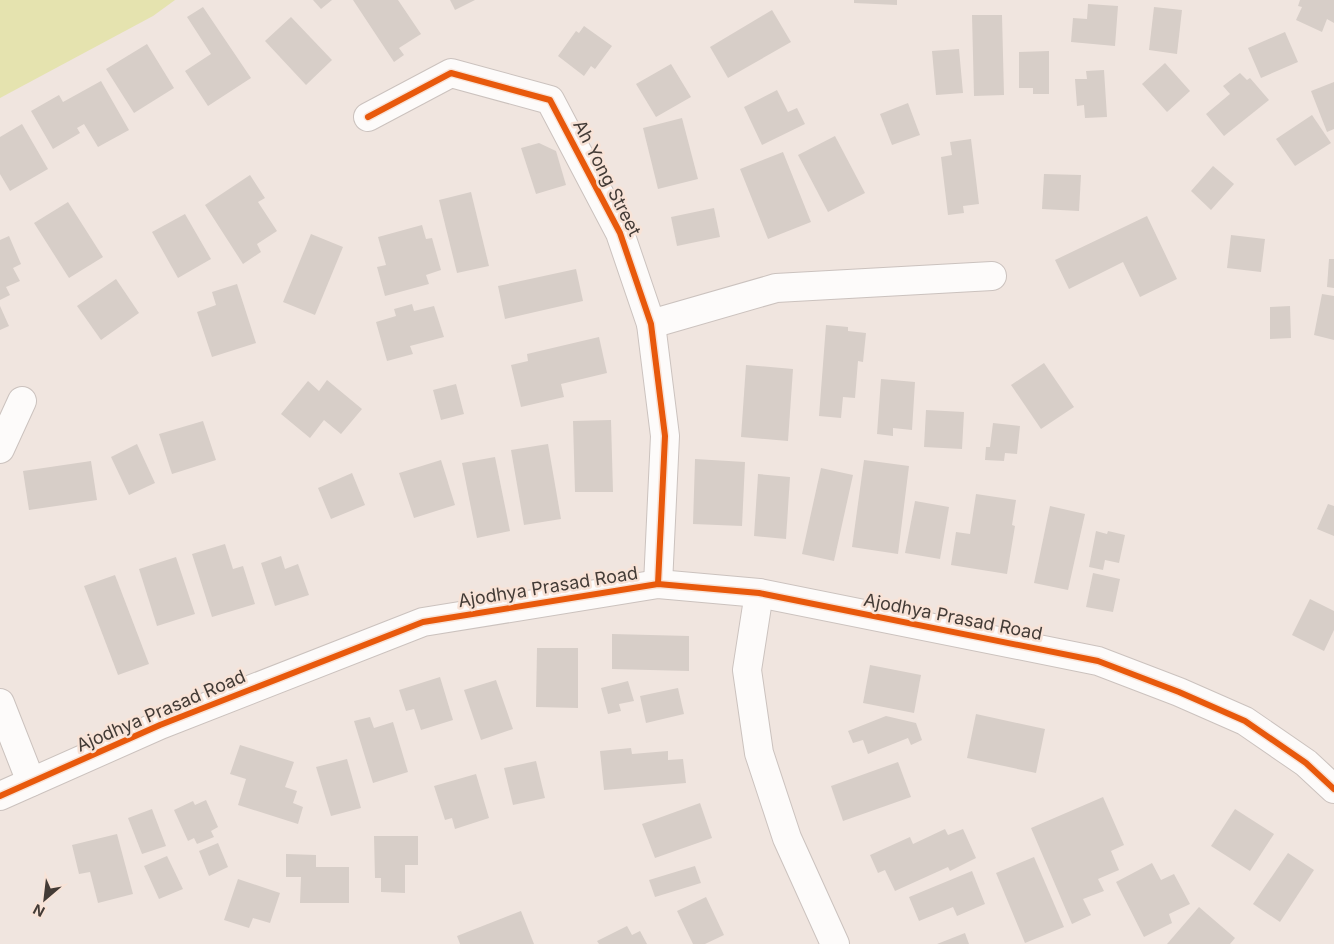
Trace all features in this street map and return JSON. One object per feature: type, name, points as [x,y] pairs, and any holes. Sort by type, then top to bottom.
[{"type":"street","name":"Ah Yong Street","points":[[368,117],[451,73],[550,100],[620,233],[651,324],[665,436],[658,584]]},
{"type":"street","points":[[651,324],[776,288],[992,276]]},
{"type":"street","points":[[0,449],[22,401]]},
{"type":"street","name":"Ajodhya Prasad Road","points":[[0,796],[160,725],[423,622],[658,584],[759,593],[1098,661],[1245,720],[1306,763],[1334,789]]},
{"type":"street","points":[[759,593],[747,670],[759,752],[787,838],[834,944]]},
{"type":"street","points":[[0,703],[31,782]]},
{"type":"shaded area","points":[[0,0],[175,0],[153,16],[0,98]]},
{"type":"building","points":[[313,0],[332,0],[321,9]]},
{"type":"building","points":[[353,0],[398,0],[421,34],[399,48],[404,55],[394,62]]},
{"type":"building","points":[[450,0],[475,0],[455,10]]},
{"type":"building","points":[[854,0],[897,0],[897,5],[854,3]]},
{"type":"building","points":[[1300,0],[1334,0],[1334,23],[1327,19],[1322,32],[1296,20],[1302,7],[1298,6]]},
{"type":"building","points":[[1088,4],[1118,6],[1115,46],[1071,42],[1073,18],[1087,19]]},
{"type":"building","points":[[203,7],[251,78],[208,106],[185,71],[211,54],[187,17]]},
{"type":"building","points":[[1154,7],[1182,10],[1177,54],[1149,50]]},
{"type":"building","points":[[772,10],[791,42],[728,78],[710,47]]},
{"type":"building","points":[[972,15],[1002,15],[1004,95],[974,96]]},
{"type":"building","points":[[291,17],[332,60],[306,85],[265,41]]},
{"type":"building","points":[[584,26],[612,46],[595,69],[591,66],[584,76],[558,56],[576,31],[579,33]]},
{"type":"building","points":[[1285,32],[1298,62],[1261,78],[1248,48]]},
{"type":"building","points":[[147,44],[174,88],[134,113],[106,69]]},
{"type":"building","points":[[959,49],[963,93],[936,95],[932,51]]},
{"type":"building","points":[[1049,51],[1049,94],[1033,94],[1033,88],[1019,88],[1019,52]]},
{"type":"building","points":[[1165,63],[1190,91],[1167,112],[1142,84]]},
{"type":"building","points":[[671,64],[691,97],[656,117],[636,84]]},
{"type":"building","points":[[1104,70],[1107,117],[1085,118],[1084,105],[1077,106],[1075,79],[1087,79],[1086,71]]},
{"type":"building","points":[[1240,73],[1247,80],[1250,78],[1269,100],[1224,136],[1206,114],[1230,94],[1223,86]]},
{"type":"building","points":[[101,81],[129,130],[98,147],[84,124],[77,128],[80,133],[53,149],[31,111],[59,95],[63,102]]},
{"type":"building","points":[[1334,82],[1334,129],[1327,132],[1311,91]]},
{"type":"building","points":[[777,90],[788,112],[797,108],[805,124],[762,145],[744,107]]},
{"type":"building","points":[[908,103],[920,135],[892,145],[880,114]]},
{"type":"building","points":[[1312,115],[1331,143],[1295,166],[1276,139]]},
{"type":"building","points":[[682,118],[698,179],[658,189],[643,128]]},
{"type":"building","points":[[22,124],[48,169],[10,191],[0,174],[0,137]]},
{"type":"building","points":[[835,136],[865,193],[828,212],[798,155]]},
{"type":"building","points":[[971,139],[979,204],[963,206],[964,213],[948,215],[941,157],[952,155],[950,142]]},
{"type":"building","points":[[539,143],[556,151],[566,185],[536,194],[521,148]]},
{"type":"building","points":[[783,152],[811,222],[768,239],[740,169]]},
{"type":"building","points":[[1213,166],[1234,184],[1211,210],[1191,191]]},
{"type":"building","points":[[1044,174],[1081,175],[1079,211],[1042,209]]},
{"type":"building","points":[[250,175],[265,198],[258,202],[277,231],[257,244],[261,252],[243,264],[205,205]]},
{"type":"building","points":[[471,192],[489,266],[457,273],[439,200]]},
{"type":"building","points":[[68,202],[103,257],[69,278],[34,223]]},
{"type":"building","points":[[714,208],[720,237],[677,246],[671,217]]},
{"type":"building","points":[[185,214],[211,259],[178,278],[152,232]]},
{"type":"building","points":[[1147,216],[1177,279],[1140,297],[1123,262],[1069,289],[1055,260]]},
{"type":"building","points":[[422,225],[426,239],[432,238],[441,270],[426,275],[429,284],[385,296],[377,267],[386,265],[378,237]]},
{"type":"building","points":[[311,234],[343,247],[315,315],[283,302]]},
{"type":"building","points":[[1231,235],[1265,239],[1261,272],[1227,268]]},
{"type":"building","points":[[9,236],[21,264],[13,268],[20,281],[6,287],[10,295],[0,300],[0,240]]},
{"type":"building","points":[[1329,259],[1334,259],[1334,288],[1327,287]]},
{"type":"building","points":[[576,269],[583,301],[505,319],[498,286]]},
{"type":"building","points":[[116,279],[139,313],[101,340],[77,306]]},
{"type":"building","points":[[237,284],[256,343],[212,357],[197,312],[216,305],[212,292]]},
{"type":"building","points":[[1322,294],[1334,296],[1334,340],[1314,335]]},
{"type":"building","points":[[412,304],[414,311],[434,306],[444,337],[410,346],[413,354],[387,361],[376,322],[396,316],[394,309]]},
{"type":"building","points":[[0,306],[9,326],[0,330]]},
{"type":"building","points":[[1290,306],[1291,338],[1270,339],[1270,307]]},
{"type":"building","points":[[826,325],[848,327],[848,331],[866,333],[863,362],[858,361],[855,398],[843,397],[841,418],[819,416]]},
{"type":"building","points":[[599,337],[607,373],[561,384],[564,397],[521,407],[511,365],[528,361],[527,354]]},
{"type":"building","points":[[1044,363],[1074,407],[1041,429],[1011,385]]},
{"type":"building","points":[[746,365],[793,369],[788,441],[741,437]]},
{"type":"building","points":[[881,379],[915,382],[912,430],[893,428],[893,436],[877,434]]},
{"type":"building","points":[[327,380],[362,409],[341,434],[324,420],[310,438],[281,414],[308,381],[319,391]]},
{"type":"building","points":[[456,384],[464,414],[441,420],[433,390]]},
{"type":"building","points":[[926,410],[964,412],[962,449],[924,447]]},
{"type":"building","points":[[611,420],[613,492],[575,492],[573,421]]},
{"type":"building","points":[[203,421],[216,460],[172,474],[159,434]]},
{"type":"building","points":[[993,423],[1020,426],[1017,454],[1005,453],[1004,461],[985,460],[986,447],[990,447]]},
{"type":"building","points":[[137,444],[155,483],[129,495],[111,457]]},
{"type":"building","points":[[548,444],[561,519],[524,525],[511,450]]},
{"type":"building","points":[[495,457],[510,531],[477,538],[462,463]]},
{"type":"building","points":[[695,459],[745,462],[742,526],[693,524]]},
{"type":"building","points":[[441,460],[455,505],[414,518],[399,473]]},
{"type":"building","points":[[864,460],[909,466],[898,554],[852,547]]},
{"type":"building","points":[[91,461],[97,500],[29,510],[23,471]]},
{"type":"building","points":[[821,468],[853,475],[834,561],[802,554]]},
{"type":"building","points":[[352,473],[365,505],[331,519],[318,488]]},
{"type":"building","points":[[758,474],[790,477],[786,539],[754,536]]},
{"type":"building","points":[[976,494],[1016,500],[1012,525],[1015,526],[1007,574],[951,565],[956,532],[970,534]]},
{"type":"building","points":[[915,501],[949,507],[940,559],[905,553]]},
{"type":"building","points":[[1328,504],[1334,506],[1334,536],[1317,529]]},
{"type":"building","points":[[1050,506],[1085,514],[1068,590],[1034,583]]},
{"type":"building","points":[[1096,531],[1107,534],[1108,531],[1125,535],[1119,563],[1105,560],[1103,570],[1089,567]]},
{"type":"building","points":[[225,544],[233,569],[243,566],[255,604],[212,617],[192,554]]},
{"type":"building","points":[[281,556],[285,569],[298,564],[309,595],[275,606],[261,563]]},
{"type":"building","points":[[176,557],[195,614],[157,626],[139,569]]},
{"type":"building","points":[[1093,573],[1120,579],[1113,612],[1086,607]]},
{"type":"building","points":[[115,575],[149,664],[118,675],[84,586]]},
{"type":"building","points":[[1310,599],[1334,611],[1334,630],[1324,651],[1292,635]]},
{"type":"building","points":[[612,634],[689,636],[689,671],[612,669]]},
{"type":"building","points":[[537,648],[578,648],[578,708],[536,707]]},
{"type":"building","points":[[870,665],[921,675],[914,713],[863,703]]},
{"type":"building","points":[[440,677],[453,720],[421,730],[414,709],[406,711],[399,690]]},
{"type":"building","points":[[496,680],[513,729],[481,740],[464,690]]},
{"type":"building","points":[[628,681],[634,701],[619,704],[621,711],[608,714],[601,688]]},
{"type":"building","points":[[678,688],[684,714],[646,723],[640,696]]},
{"type":"building","points":[[976,714],[1045,729],[1036,773],[967,758]]},
{"type":"building","points":[[886,716],[916,723],[922,740],[911,745],[908,738],[868,754],[863,740],[853,743],[848,731]]},
{"type":"building","points":[[370,717],[374,728],[393,722],[408,772],[373,783],[354,721]]},
{"type":"building","points":[[240,745],[294,762],[285,787],[297,791],[293,803],[303,807],[298,824],[238,805],[246,779],[230,774]]},
{"type":"building","points":[[631,748],[632,754],[668,751],[668,760],[683,759],[686,783],[604,790],[600,751]]},
{"type":"building","points":[[347,759],[361,808],[331,816],[316,767]]},
{"type":"building","points":[[536,761],[545,798],[513,805],[504,768]]},
{"type":"building","points":[[898,762],[911,797],[843,821],[831,786]]},
{"type":"building","points":[[476,774],[489,818],[455,829],[452,818],[445,820],[434,786]]},
{"type":"building","points":[[1103,797],[1124,845],[1111,851],[1119,870],[1098,879],[1104,891],[1083,899],[1091,915],[1072,924],[1031,828]]},
{"type":"building","points":[[206,800],[218,827],[211,831],[214,837],[197,844],[194,838],[188,841],[174,810],[193,801],[195,805]]},
{"type":"building","points":[[700,803],[712,838],[655,858],[642,824]]},
{"type":"building","points":[[152,809],[166,846],[142,854],[128,818]]},
{"type":"building","points":[[1235,809],[1274,834],[1250,871],[1211,846]]},
{"type":"building","points":[[945,829],[948,835],[963,829],[976,858],[950,871],[948,867],[895,891],[885,870],[878,873],[870,855],[910,837],[913,844]]},
{"type":"building","points":[[117,834],[133,894],[98,903],[90,872],[79,874],[72,845]]},
{"type":"building","points":[[374,836],[418,836],[418,865],[405,865],[405,893],[381,892],[381,878],[375,878]]},
{"type":"building","points":[[218,843],[228,867],[209,876],[199,851]]},
{"type":"building","points":[[1288,853],[1314,870],[1280,922],[1253,904]]},
{"type":"building","points":[[286,854],[316,855],[316,867],[349,867],[349,903],[300,903],[301,877],[286,877]]},
{"type":"building","points":[[167,856],[183,889],[159,899],[144,866]]},
{"type":"building","points":[[1034,857],[1064,927],[1025,943],[996,873]]},
{"type":"building","points":[[1152,863],[1161,880],[1174,874],[1190,904],[1169,914],[1172,923],[1144,937],[1116,882]]},
{"type":"building","points":[[695,866],[701,883],[655,897],[649,880]]},
{"type":"building","points":[[972,871],[985,904],[957,916],[953,907],[919,921],[909,897]]},
{"type":"building","points":[[238,879],[280,893],[270,923],[253,918],[249,928],[224,920]]},
{"type":"building","points":[[706,897],[724,935],[705,944],[693,944],[677,911]]},
{"type":"building","points":[[1199,907],[1235,938],[1230,944],[1167,944]]},
{"type":"building","points":[[521,911],[534,944],[460,944],[457,936]]},
{"type":"building","points":[[627,926],[632,935],[640,931],[647,944],[599,944],[597,941]]},
{"type":"building","points":[[965,933],[969,944],[937,944]]},
{"type":"cycle path","points":[[368,117],[451,73],[550,100],[620,233],[651,324],[665,436],[658,584]]},
{"type":"cycle path","points":[[0,796],[160,725],[423,622],[658,584],[759,593],[1098,661],[1179,692],[1245,721],[1306,763],[1334,789]]}]
